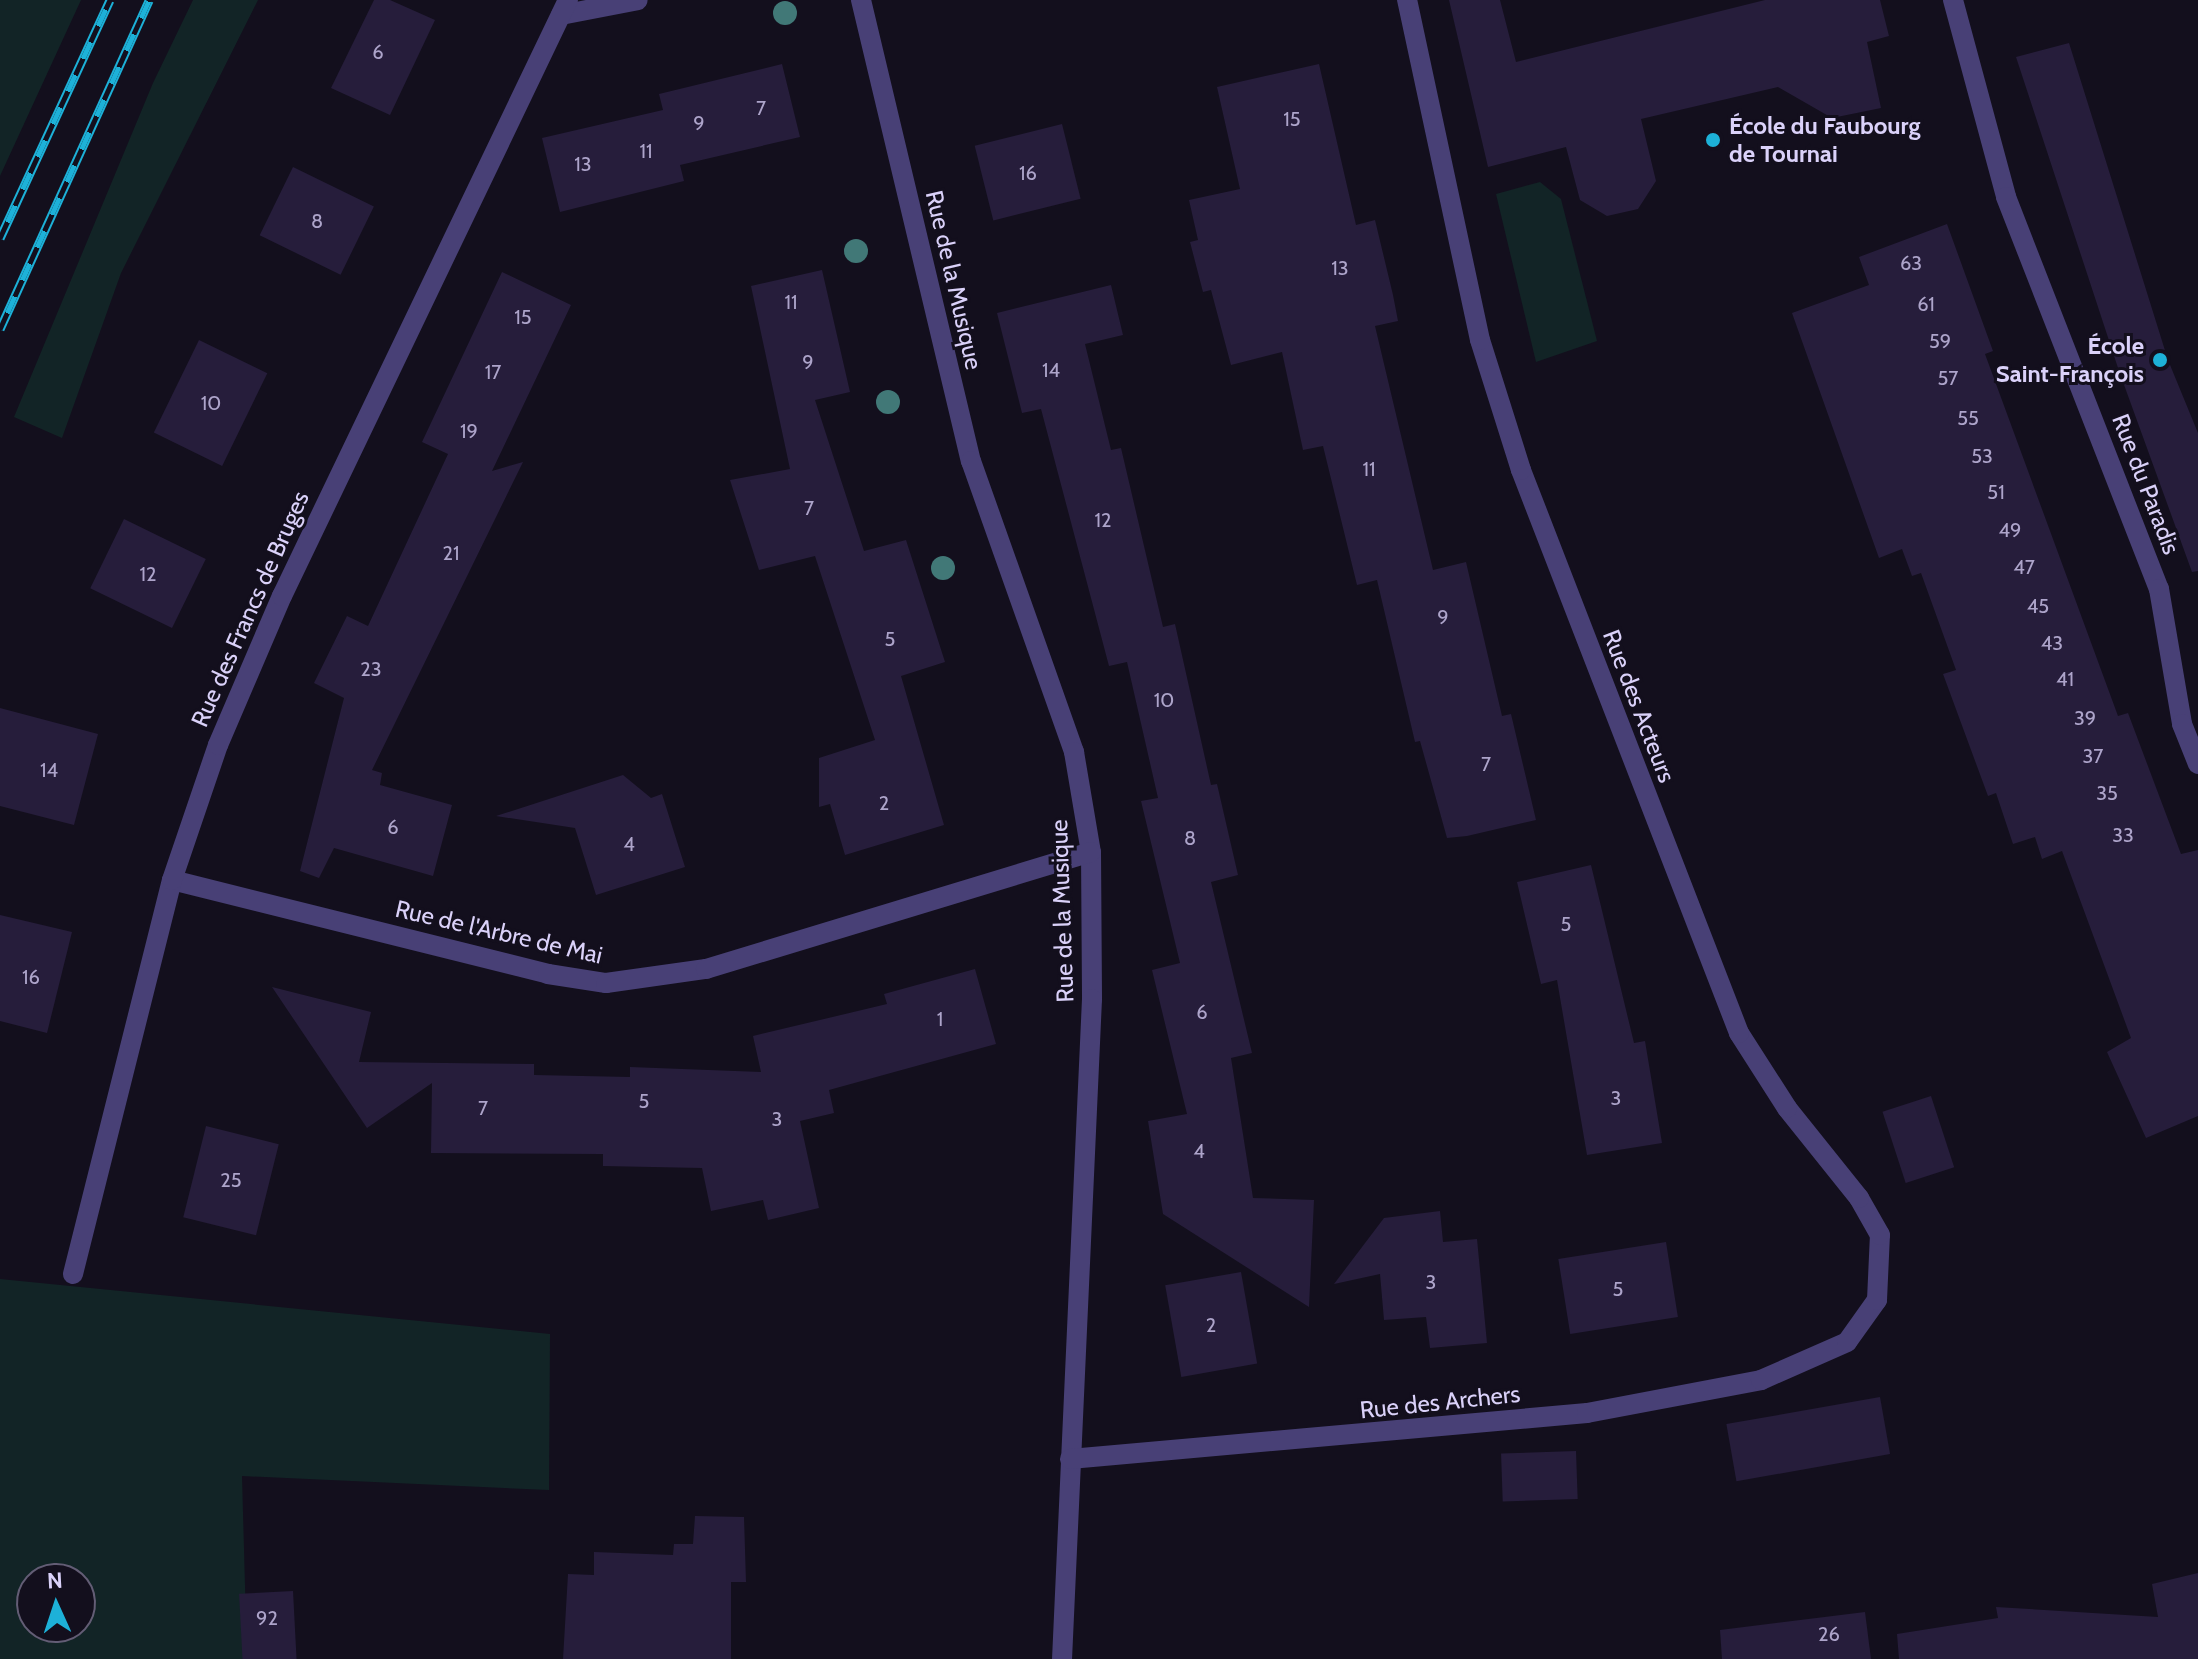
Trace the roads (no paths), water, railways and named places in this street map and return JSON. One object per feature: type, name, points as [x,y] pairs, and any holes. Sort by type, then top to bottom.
[{"type":"street","points":[[565,8],[638,0]]},
{"type":"street","name":"Rue de la Musique","points":[[861,0],[971,461],[1074,752],[1091,852],[1092,999],[1062,1659]]},
{"type":"street","name":"Rue des Acteurs","points":[[1407,0],[1494,391],[1699,937],[1739,1033],[1787,1108],[1859,1198],[1880,1235],[1877,1300],[1847,1342],[1808,1360]]},
{"type":"street","name":"Rue du Paradis","points":[[1953,0],[2006,197],[2159,589],[2182,724],[2198,764]]},
{"type":"street","name":"Rue des Francs de Bruges","points":[[73,1274],[172,880],[218,745],[282,596],[565,8]]},
{"type":"street","name":"Rue de l'Arbre de Mai","points":[[172,880],[548,974],[606,983],[706,969],[1091,852]]},
{"type":"street","name":"Rue des Archers","points":[[1070,1459],[1587,1413],[1761,1380],[1808,1360]]},
{"type":"railway","points":[[0,238],[110,0]]},
{"type":"railway","points":[[0,329],[149,0]]},
{"type":"place","name":"École du Faubourg de Tournai","points":[[1713,140]]},
{"type":"place","name":"École Saint-François","points":[[2160,360]]}]
